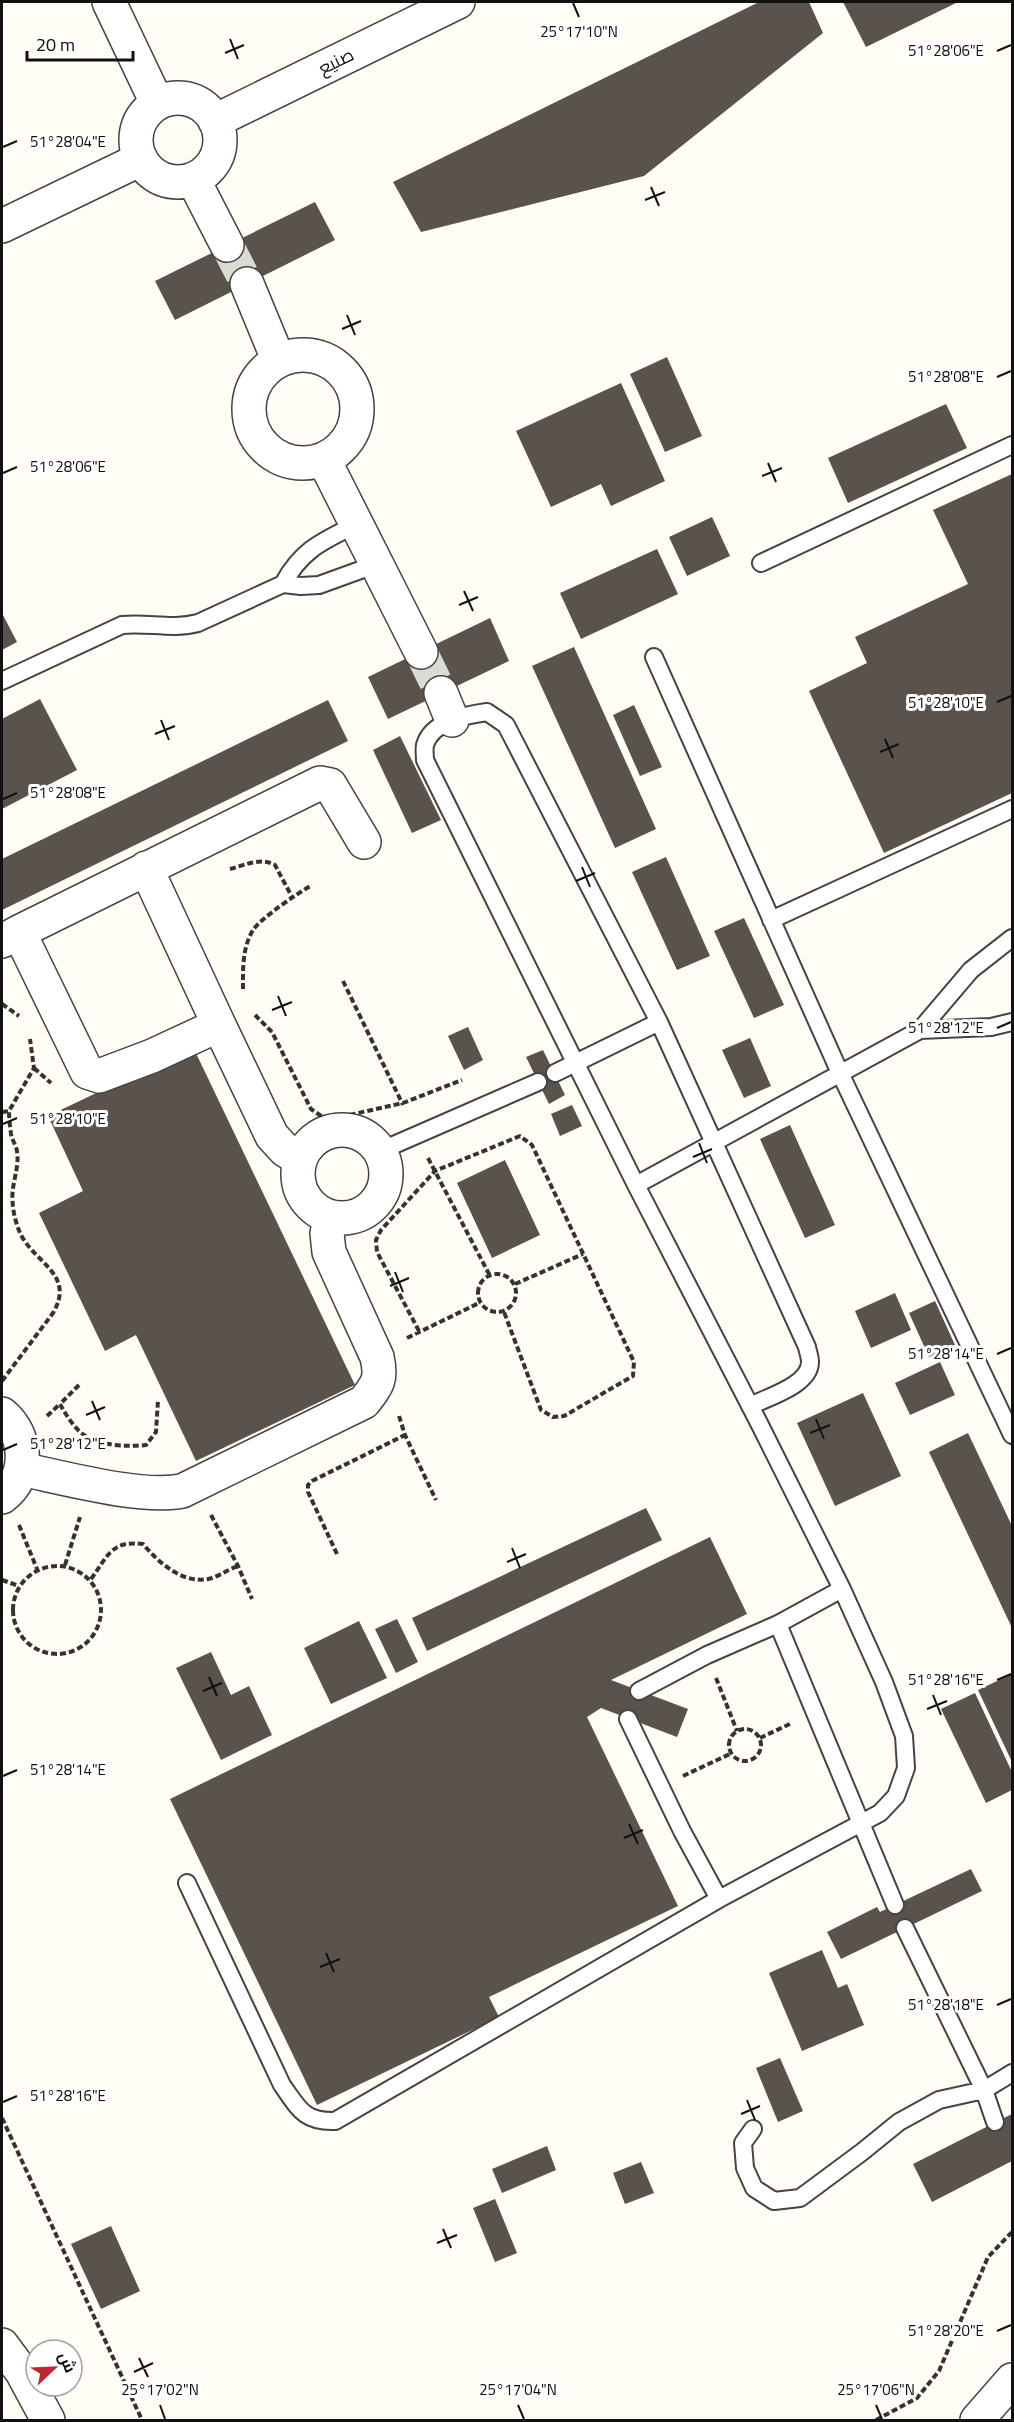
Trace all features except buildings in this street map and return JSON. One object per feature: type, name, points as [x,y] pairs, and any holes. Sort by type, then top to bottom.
[{"type":"street","points":[[109,2],[157,103]]},
{"type":"street","name":"صنيع","points":[[215,121],[458,2]]},
{"type":"street","points":[[175,98],[194,101],[202,106],[215,121],[219,132],[217,154],[211,164],[193,178],[184,182],[163,179],[154,175],[141,159],[136,138],[138,128],[148,110],[157,103],[175,98]]},
{"type":"street","points":[[2,226],[141,159]]},
{"type":"street","points":[[193,178],[227,245]]},
{"type":"street","points":[[247,284],[278,359]]},
{"type":"street","points":[[303,354],[327,359],[346,375],[357,398],[356,423],[345,446],[324,460],[304,464],[283,460],[266,449],[253,432],[248,411],[251,390],[262,372],[278,359],[303,354]]},
{"type":"street","points":[[324,460],[421,652]]},
{"type":"street","points":[[219,1025],[152,1056],[99,1076],[92,1075],[87,1072],[10,937],[320,783],[330,785],[364,842]]},
{"type":"street","points":[[146,868],[272,1136],[285,1150],[300,1159]]},
{"type":"street","points":[[344,1130],[358,1133],[370,1140],[380,1151],[385,1165],[386,1180],[381,1194],[372,1206],[360,1215],[345,1219],[330,1217],[317,1211],[306,1201],[299,1187],[297,1173],[300,1159],[307,1146],[317,1137],[330,1131],[344,1130]]},
{"type":"street","points":[[2,1414],[10,1420],[19,1435],[23,1452],[10,1487],[91,1484],[165,1494],[182,1491],[364,1402],[376,1386],[381,1374],[378,1357],[328,1252],[327,1233],[330,1217]]},
{"type":"street","points":[[2,2345],[22,2372],[48,2421]]},
{"type":"street","points":[[2,2371],[22,2421]]},
{"type":"street","points":[[977,2421],[1012,2380]]},
{"type":"lane","points":[[761,563],[1012,445]]},
{"type":"lane","points":[[283,584],[292,568],[316,544],[357,524]]},
{"type":"lane","points":[[2,681],[122,625],[137,623],[184,627],[198,623],[283,584],[319,585],[377,564]]},
{"type":"lane","points":[[654,657],[840,1073],[1012,1435]]},
{"type":"lane","points":[[188,1883],[282,2085],[299,2109],[317,2121],[335,2121],[719,1899],[880,1812],[896,1796],[906,1768],[904,1736],[884,1682],[842,1589],[636,1185],[425,760],[425,745],[447,707],[487,712],[506,725],[658,1022],[807,1347],[810,1364],[806,1375],[797,1385],[750,1406]]},
{"type":"lane","points":[[771,920],[1012,809]]},
{"type":"lane","points":[[636,1185],[920,1030],[971,970],[1012,938]]},
{"type":"lane","points":[[555,1074],[658,1022]]},
{"type":"lane","points":[[920,1030],[991,1027],[1012,1022]]},
{"type":"lane","points":[[380,1151],[538,1082]]},
{"type":"lane","points":[[639,1691],[707,1655],[778,1624],[842,1589]]},
{"type":"lane","points":[[778,1624],[895,1905]]},
{"type":"lane","points":[[628,1719],[682,1831],[719,1899]]},
{"type":"lane","points":[[906,1928],[984,2090],[995,2122]]},
{"type":"lane","points":[[753,2128],[743,2143],[745,2168],[754,2188],[774,2200],[800,2198],[899,2122],[939,2100],[984,2090],[1012,2073]]},
{"type":"path","points":[[230,869],[264,860],[270,862],[275,865],[292,897]]},
{"type":"path","points":[[246,999],[243,990],[243,958],[254,930],[292,897],[312,885]]},
{"type":"path","points":[[343,981],[417,1135],[489,1274]]},
{"type":"path","points":[[2,1004],[19,1016],[23,1023]]},
{"type":"path","points":[[249,1008],[273,1032],[311,1109],[318,1116],[327,1120],[403,1103],[462,1080]]},
{"type":"path","points":[[2,1381],[53,1313],[59,1303],[61,1291],[58,1279],[31,1251],[25,1241],[13,1211],[17,1151],[11,1135],[9,1111],[34,1068],[30,1038],[26,1031]]},
{"type":"path","points":[[2,1112],[9,1111]]},
{"type":"path","points":[[419,1330],[377,1252],[376,1239],[381,1230],[435,1171],[520,1136],[532,1145],[634,1362],[633,1376],[564,1416],[553,1417],[542,1410],[504,1312]]},
{"type":"path","points":[[515,1284],[583,1254]]},
{"type":"path","points":[[489,1274],[504,1274],[515,1284],[516,1300],[504,1312],[489,1312],[479,1303],[478,1286],[489,1274]]},
{"type":"path","points":[[378,1357],[419,1330],[479,1303]]},
{"type":"path","points":[[79,1385],[60,1404],[70,1420],[85,1436],[128,1448],[146,1444],[156,1432],[159,1400]]},
{"type":"path","points":[[395,1412],[400,1417],[405,1435],[436,1500]]},
{"type":"path","points":[[337,1554],[308,1492],[308,1485],[405,1435]]},
{"type":"path","points":[[65,1565],[91,1484]]},
{"type":"path","points":[[10,1487],[37,1569]]},
{"type":"path","points":[[207,1507],[238,1566],[252,1599]]},
{"type":"path","points":[[91,1579],[110,1553],[118,1545],[128,1542],[143,1544],[166,1567],[188,1578],[210,1579],[238,1566]]},
{"type":"path","points":[[65,1565],[91,1579],[101,1598],[100,1620],[91,1640],[72,1652],[50,1654],[30,1645],[16,1629],[12,1607],[19,1586],[37,1569],[65,1565]]},
{"type":"path","points":[[2,1580],[19,1586]]},
{"type":"path","points":[[707,1655],[737,1731]]},
{"type":"path","points":[[760,1738],[815,1711]]},
{"type":"path","points":[[750,1730],[760,1738],[761,1748],[757,1756],[748,1761],[739,1760],[732,1754],[729,1745],[737,1731],[750,1730]]},
{"type":"path","points":[[661,1787],[732,1754]]},
{"type":"path","points":[[2,2118],[142,2421]]},
{"type":"path","points":[[876,2421],[917,2398],[939,2371],[988,2257],[1012,2232]]},
{"type":"tunnel","points":[[227,245],[247,284]]},
{"type":"tunnel","points":[[421,652],[441,693]]}]
